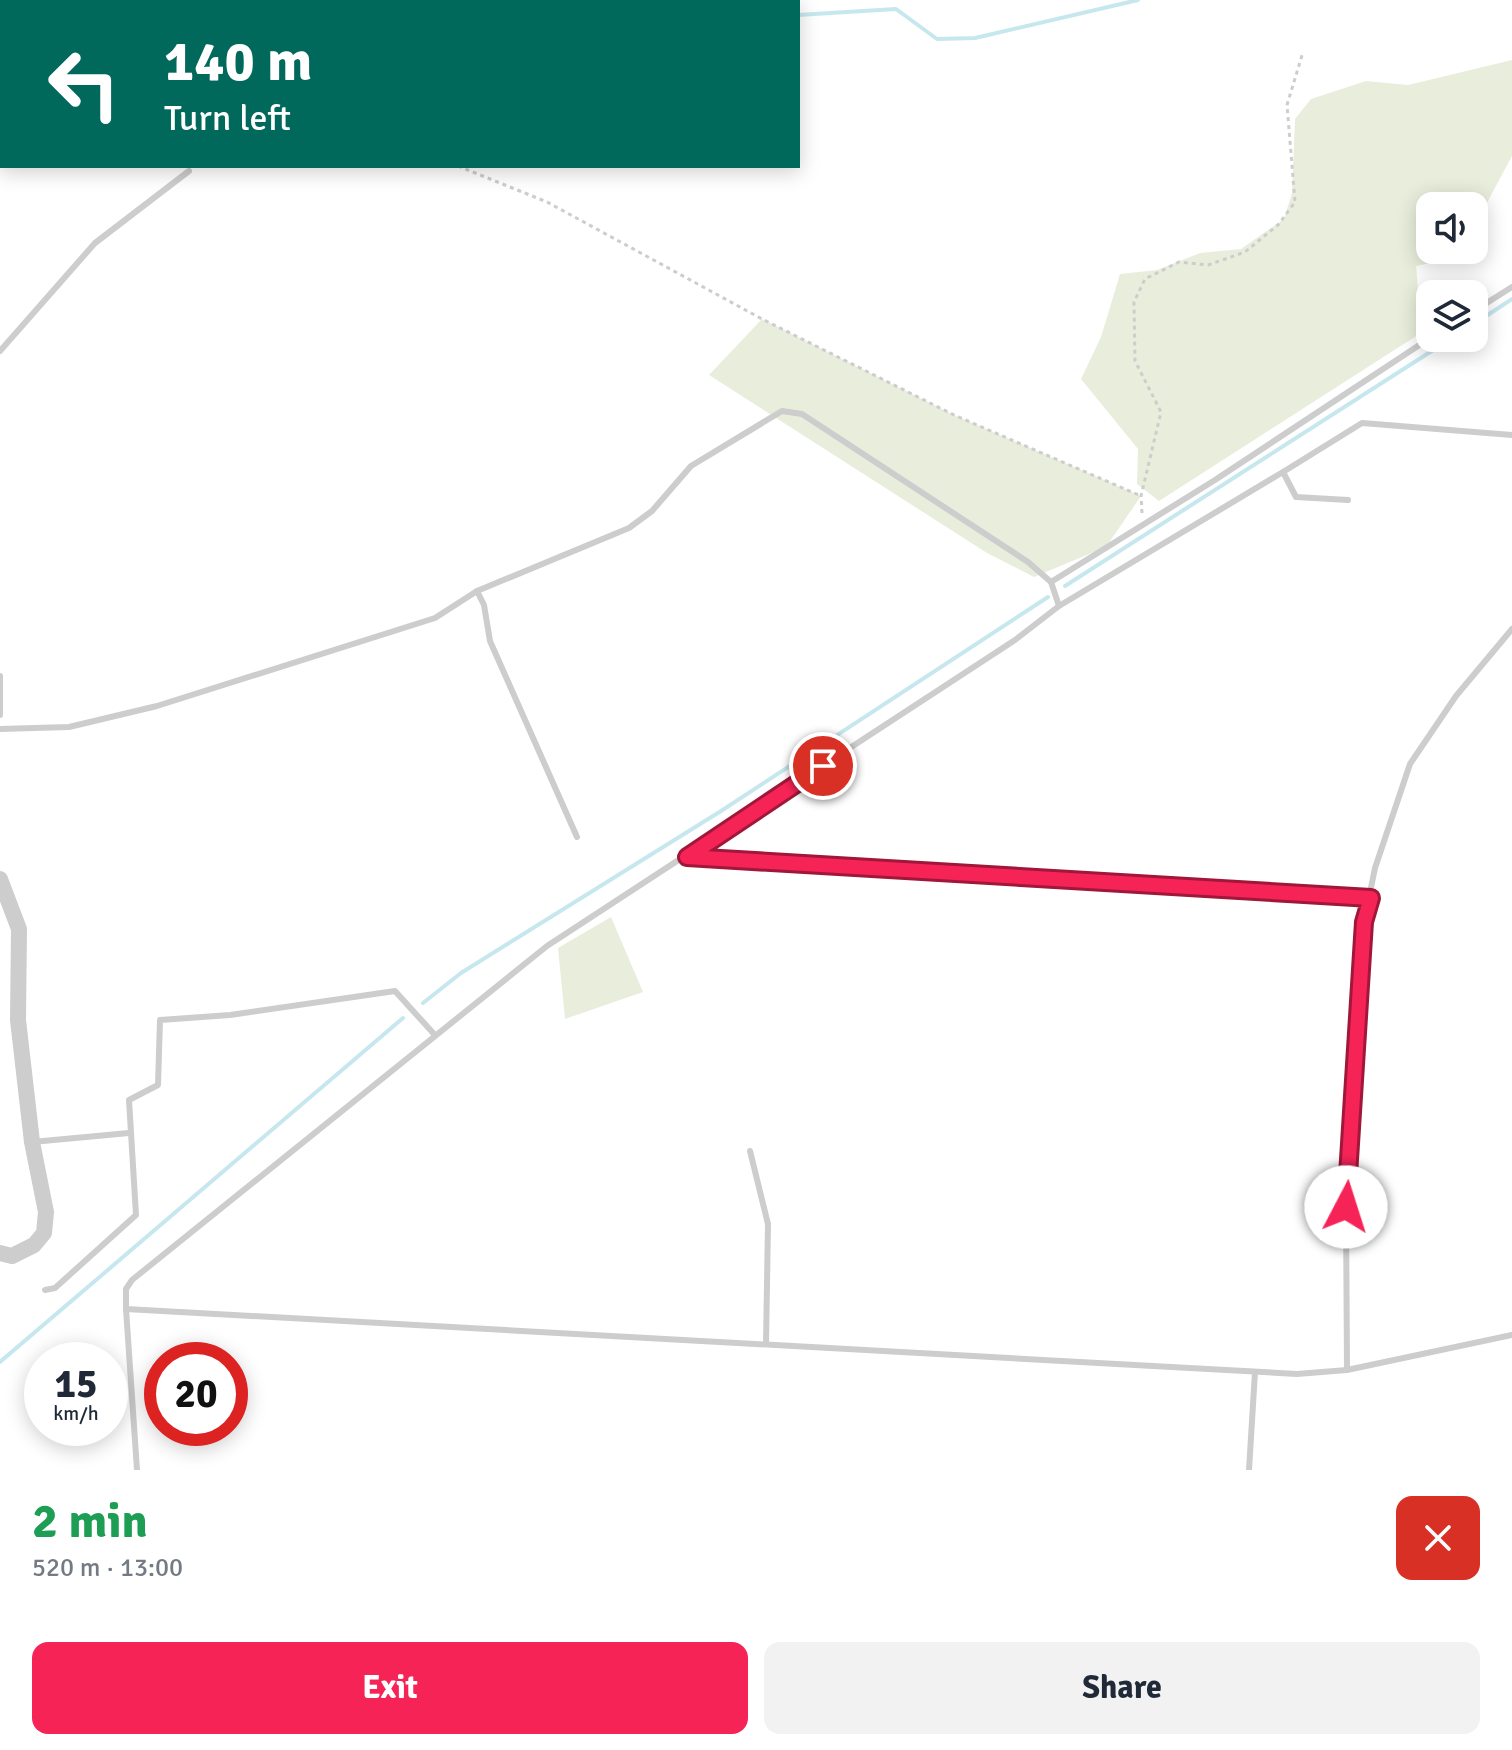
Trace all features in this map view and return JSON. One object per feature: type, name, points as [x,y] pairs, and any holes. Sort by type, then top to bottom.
[{"type":"street","points":[[0,879],[5,911],[19,929],[18,1020],[32,1142],[46,1212],[44,1233],[34,1245],[12,1256],[0,1253]]},
{"type":"lane","points":[[0,351],[95,243],[189,171]]},
{"type":"lane","points":[[1488,302],[1512,287]]},
{"type":"lane","points":[[1051,582],[1416,347]]},
{"type":"lane","points":[[0,729],[69,727],[157,706],[435,618],[477,591],[629,528],[652,511],[691,466],[782,411],[802,414],[1002,544],[1051,582],[1059,606]]},
{"type":"lane","points":[[137,1470],[126,1309],[126,1289],[132,1280],[547,946],[1015,640],[1059,606],[1362,423],[1512,435]]},
{"type":"lane","points":[[1283,472],[1296,497],[1348,500]]},
{"type":"lane","points":[[477,591],[484,605],[490,641],[577,837]]},
{"type":"lane","points":[[1347,1370],[1346,1207],[1364,922],[1375,868],[1410,764],[1456,696],[1512,629]]},
{"type":"lane","points":[[0,676],[0,715]]},
{"type":"lane","points":[[687,857],[1371,898]]},
{"type":"lane","points":[[45,1290],[55,1288],[136,1215],[129,1100],[158,1085],[160,1020],[230,1015],[395,991],[434,1034]]},
{"type":"lane","points":[[32,1142],[129,1133]]},
{"type":"lane","points":[[750,1151],[768,1224],[766,1344]]},
{"type":"lane","points":[[126,1309],[1297,1374],[1347,1370],[1512,1335]]},
{"type":"lane","points":[[1249,1470],[1255,1372]]},
{"type":"path","points":[[1143,525],[1141,496],[1161,412],[1135,361],[1134,302],[1145,279],[1179,262],[1208,265],[1245,252],[1279,224],[1295,202],[1287,105],[1303,52]]},
{"type":"path","points":[[463,168],[547,202],[762,319],[954,415],[1141,496]]},
{"type":"green space","points":[[1512,60],[1512,156],[1488,201],[1488,192],[1416,192],[1416,264],[1425,264],[1416,266],[1416,336],[1159,501],[1137,484],[1138,449],[1081,379],[1101,337],[1120,274],[1157,270],[1200,253],[1241,249],[1284,219],[1292,193],[1295,119],[1311,99],[1366,81],[1408,85]]},
{"type":"green space","points":[[762,319],[954,415],[1141,496],[1106,547],[1034,577],[987,553],[709,375]]},
{"type":"green space","points":[[611,917],[643,992],[565,1019],[558,948]]},
{"type":"waterway","points":[[800,15],[896,9],[937,39],[975,38],[1138,0]]},
{"type":"waterway","points":[[1488,315],[1512,299]]},
{"type":"waterway","points":[[1065,586],[1430,352]]},
{"type":"waterway","points":[[423,1003],[461,973],[721,811],[1048,597]]},
{"type":"waterway","points":[[0,1362],[403,1018]]},
{"type":"route","points":[[823,766],[687,857],[1371,898],[1364,922],[1346,1207]]}]
